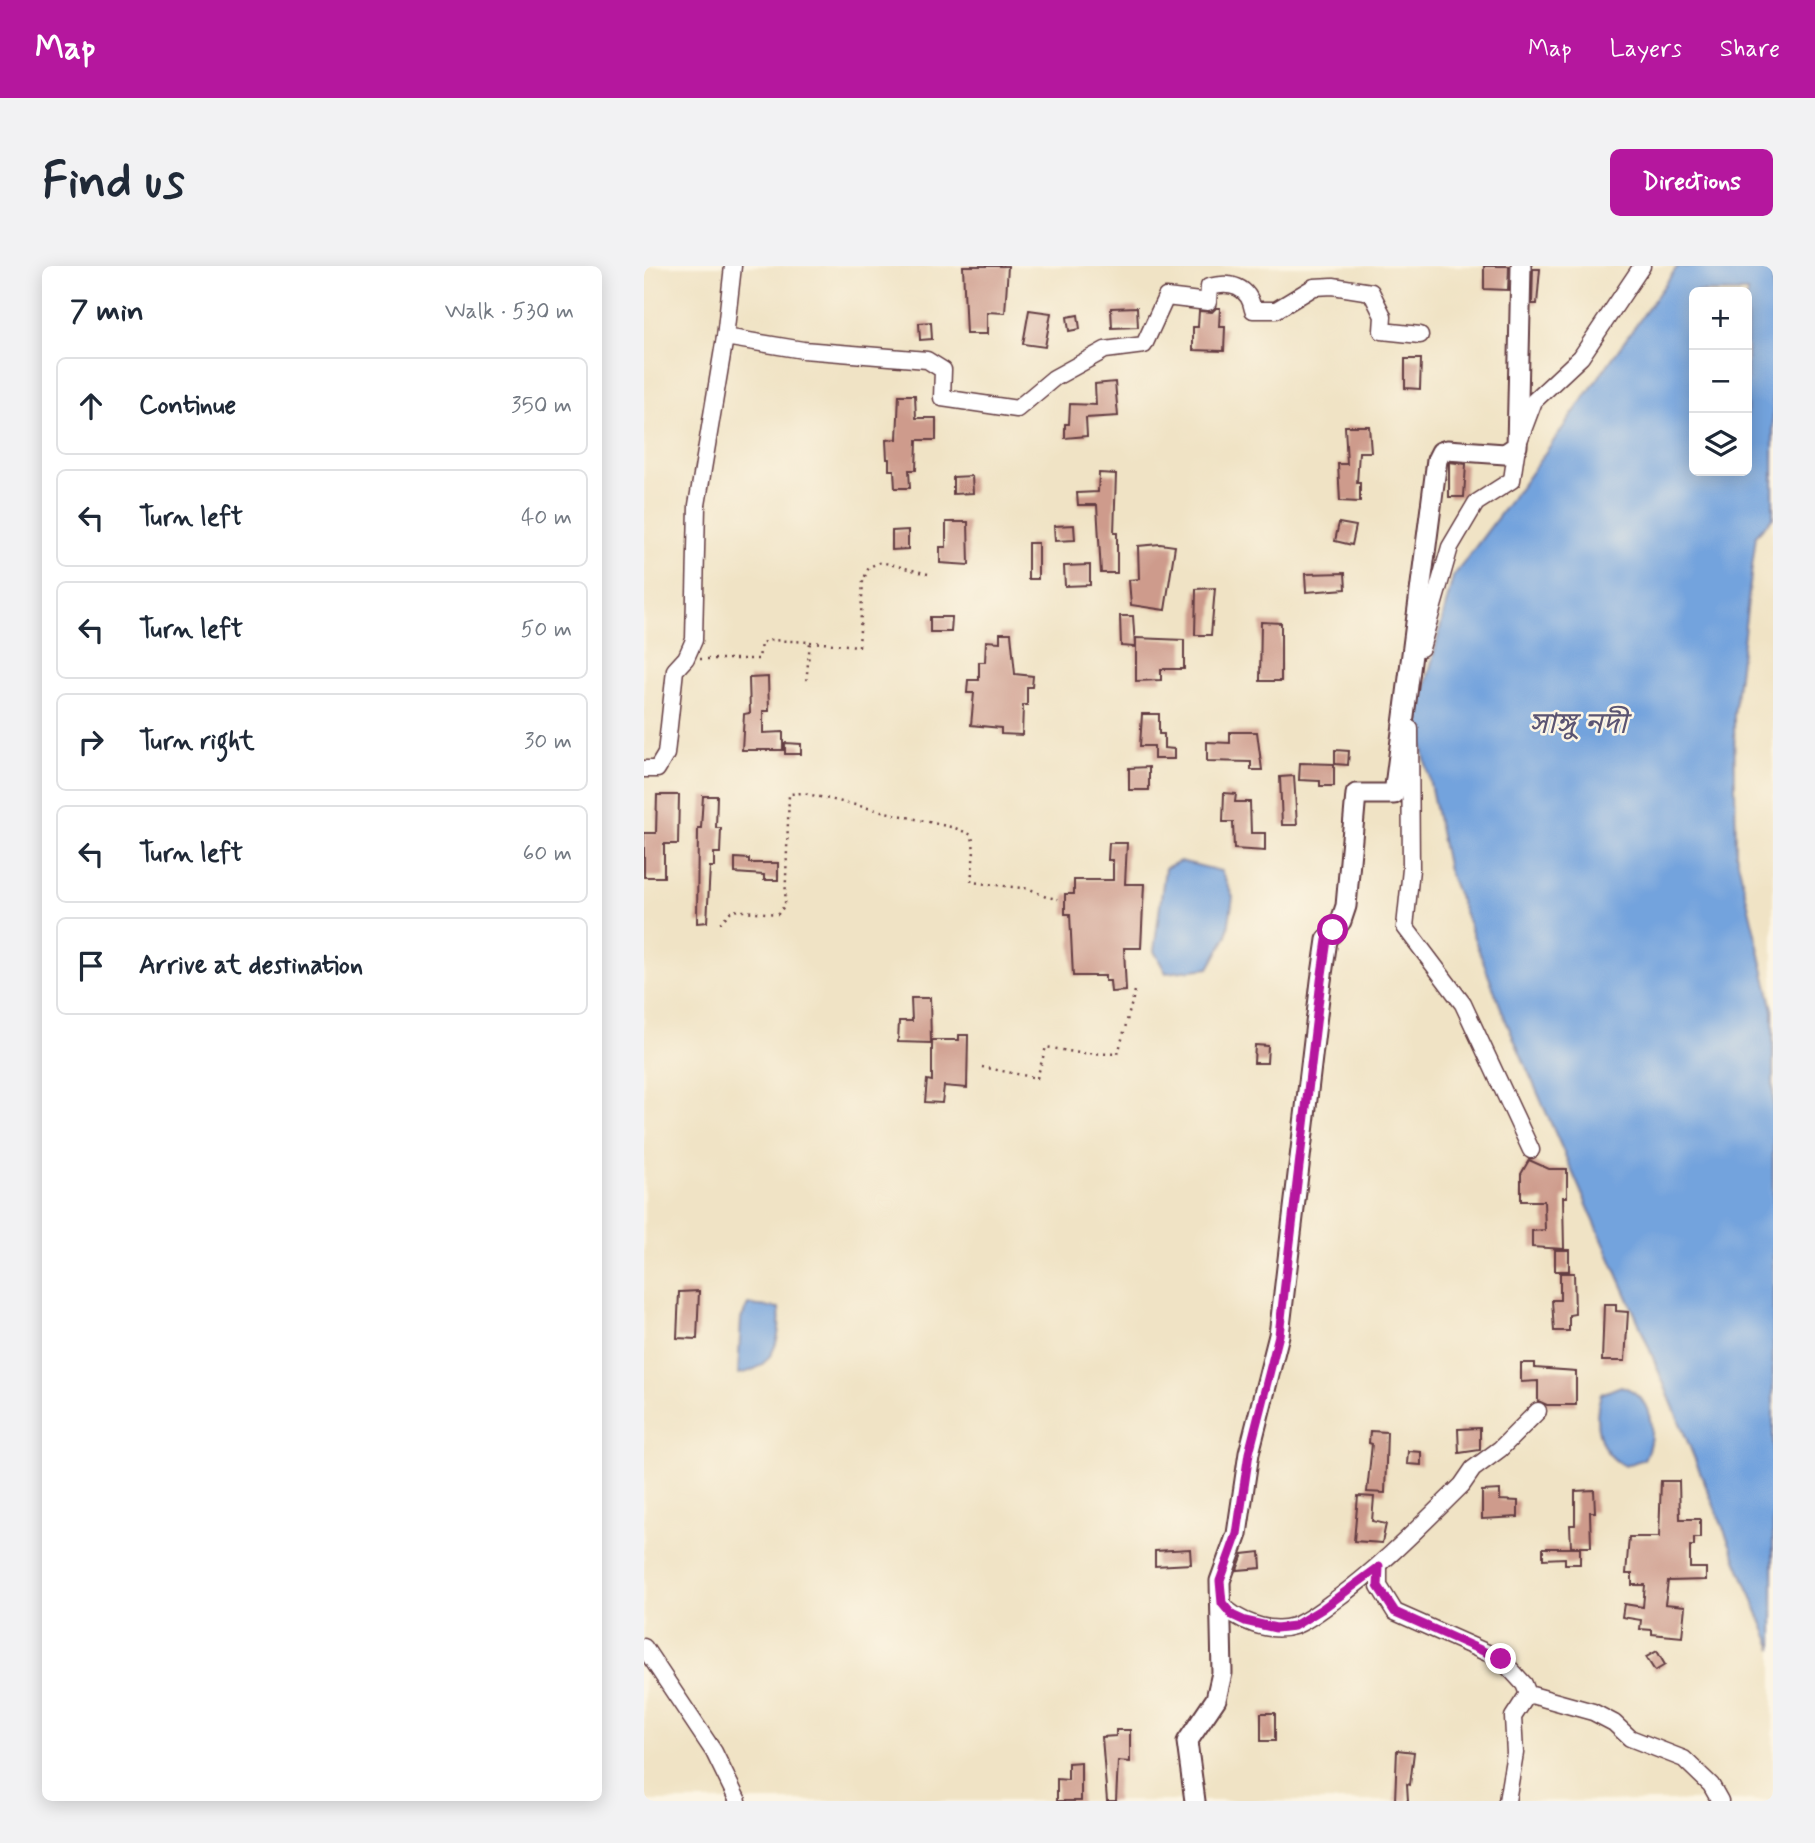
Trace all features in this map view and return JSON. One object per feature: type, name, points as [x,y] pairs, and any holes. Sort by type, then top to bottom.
[{"type":"main road","points":[[1195,1801],[1187,1742],[1216,1699],[1222,1673],[1220,1581],[1237,1534],[1249,1453],[1279,1335],[1321,981],[1327,940],[1341,921],[1346,906],[1356,794],[1394,794],[1437,460],[1441,452],[1447,450],[1505,454],[1517,446],[1521,266]]},
{"type":"street","points":[[644,769],[657,769],[666,754],[675,670],[686,659],[694,640],[697,505],[725,337],[733,266]]},
{"type":"street","points":[[1531,1150],[1463,1004],[1405,927],[1411,869],[1409,737],[1423,636],[1450,547],[1476,503],[1512,480],[1517,446],[1534,401],[1581,357],[1642,266]]},
{"type":"street","points":[[725,337],[803,350],[927,360],[943,370],[942,398],[1017,409],[1054,378],[1105,350],[1144,345],[1166,297],[1208,302],[1209,287],[1224,283],[1241,288],[1251,297],[1252,310],[1276,310],[1314,287],[1333,286],[1371,292],[1383,316],[1382,331],[1420,335]]},
{"type":"street","points":[[1222,1603],[1232,1615],[1276,1628],[1294,1626],[1322,1609],[1379,1567],[1462,1485],[1473,1469],[1500,1449],[1538,1411]]},
{"type":"street","points":[[1379,1567],[1378,1586],[1395,1612],[1501,1659],[1524,1684],[1528,1694]]},
{"type":"street","points":[[644,1647],[714,1752],[738,1801]]},
{"type":"street","points":[[1507,1801],[1515,1753],[1513,1717],[1528,1694]]},
{"type":"street","points":[[1528,1694],[1593,1712],[1614,1723],[1630,1738],[1684,1759],[1711,1784],[1720,1801]]},
{"type":"path","points":[[686,659],[759,659],[761,643],[771,640],[859,646],[863,580],[869,567],[881,562],[932,575]]},
{"type":"path","points":[[806,684],[810,642]]},
{"type":"path","points":[[720,923],[732,910],[778,914],[785,905],[789,794],[803,793],[954,828],[972,835],[971,881],[1030,889],[1046,897],[1058,899]]},
{"type":"path","points":[[982,1067],[1037,1078],[1046,1047],[1118,1054],[1135,991]]},
{"type":"water","name":"সাঙ্গু নদী","points":[[1678,266],[1773,266],[1773,517],[1756,535],[1734,716],[1736,853],[1773,1010],[1773,1649],[1638,1321],[1506,1021],[1448,870],[1417,721],[1453,577]]},
{"type":"water","points":[[1180,861],[1221,871],[1233,897],[1227,936],[1209,968],[1166,973],[1154,951],[1165,868]]},
{"type":"water","points":[[748,1305],[779,1308],[779,1331],[777,1342],[767,1359],[760,1366],[738,1374],[741,1319]]},
{"type":"water","points":[[1621,1386],[1640,1398],[1646,1406],[1651,1427],[1651,1438],[1644,1459],[1625,1466],[1603,1445],[1597,1415],[1601,1394]]},
{"type":"building","points":[[963,266],[1008,266],[1005,313],[987,312],[987,334],[966,334]]},
{"type":"building","points":[[1484,266],[1509,266],[1508,290],[1484,289]]},
{"type":"building","points":[[1533,269],[1540,269],[1537,304],[1532,304]]},
{"type":"building","points":[[1137,307],[1138,327],[1112,328],[1111,308]]},
{"type":"building","points":[[1220,308],[1219,327],[1225,327],[1224,351],[1193,350],[1193,327],[1198,327],[1199,311],[1212,312]]},
{"type":"building","points":[[1029,310],[1051,313],[1045,347],[1023,344]]},
{"type":"building","points":[[1078,315],[1080,329],[1069,331],[1067,317]]},
{"type":"building","points":[[931,322],[932,339],[920,340],[919,323]]},
{"type":"building","points":[[1405,359],[1421,359],[1420,389],[1405,388]]},
{"type":"building","points":[[1115,382],[1118,416],[1086,418],[1087,436],[1065,438],[1070,404],[1096,405],[1095,384]]},
{"type":"building","points":[[899,395],[915,395],[916,418],[936,418],[936,440],[917,440],[916,470],[909,470],[910,488],[895,488],[894,470],[889,470],[887,459],[886,440],[897,439]]},
{"type":"building","points":[[1345,426],[1369,426],[1371,452],[1359,452],[1357,483],[1360,483],[1360,502],[1340,501],[1338,464],[1347,464]]},
{"type":"building","points":[[1449,462],[1466,464],[1464,497],[1449,497]]},
{"type":"building","points":[[1099,473],[1116,474],[1114,533],[1117,533],[1117,573],[1101,573],[1097,505],[1078,505],[1077,493],[1098,492]]},
{"type":"building","points":[[972,476],[973,493],[953,494],[953,477]]},
{"type":"building","points":[[946,522],[968,522],[969,565],[940,563],[940,547],[946,547]]},
{"type":"building","points":[[1339,523],[1356,526],[1352,545],[1335,541]]},
{"type":"building","points":[[1074,525],[1075,540],[1055,541],[1054,526]]},
{"type":"building","points":[[908,530],[908,549],[892,550],[892,531]]},
{"type":"building","points":[[1028,543],[1038,543],[1038,579],[1028,579]]},
{"type":"building","points":[[1138,546],[1175,546],[1165,610],[1131,605],[1129,580],[1139,579]]},
{"type":"building","points":[[1090,565],[1090,585],[1065,586],[1064,566]]},
{"type":"building","points":[[1345,573],[1346,589],[1306,592],[1305,574]]},
{"type":"building","points":[[1215,588],[1211,635],[1195,635],[1196,589]]},
{"type":"building","points":[[1120,616],[1133,616],[1135,647],[1121,646]]},
{"type":"building","points":[[930,617],[952,617],[951,632],[930,632]]},
{"type":"building","points":[[1261,622],[1281,623],[1281,681],[1260,681]]},
{"type":"building","points":[[1000,633],[1011,633],[1015,674],[1033,676],[1032,687],[1027,687],[1027,705],[1023,705],[1022,735],[1001,734],[1001,728],[971,725],[974,693],[967,693],[968,680],[979,680],[979,662],[985,662],[986,641],[1000,642]]},
{"type":"building","points":[[1136,638],[1184,640],[1184,669],[1161,669],[1161,680],[1136,681]]},
{"type":"building","points":[[768,677],[769,711],[763,711],[763,733],[783,732],[783,750],[742,750],[744,714],[750,713],[749,678]]},
{"type":"building","points":[[1142,714],[1159,714],[1159,734],[1164,734],[1164,748],[1174,749],[1174,759],[1154,759],[1154,746],[1140,746]]},
{"type":"building","points":[[1230,732],[1257,732],[1262,770],[1251,770],[1251,762],[1207,761],[1207,742],[1230,743]]},
{"type":"building","points":[[785,743],[801,744],[801,754],[785,754]]},
{"type":"building","points":[[1335,750],[1349,751],[1348,765],[1335,764]]},
{"type":"building","points":[[1300,763],[1334,764],[1334,786],[1320,786],[1320,781],[1299,780]]},
{"type":"building","points":[[1149,767],[1149,790],[1129,790],[1129,768]]},
{"type":"building","points":[[1294,776],[1297,825],[1282,825],[1280,777]]},
{"type":"building","points":[[1224,793],[1236,794],[1235,802],[1250,802],[1251,833],[1265,833],[1265,851],[1234,849],[1233,822],[1223,822]]},
{"type":"building","points":[[657,795],[679,795],[678,844],[664,844],[664,877],[644,877],[644,833],[656,833]]},
{"type":"building","points":[[703,796],[717,796],[716,828],[721,828],[720,853],[714,853],[714,867],[710,867],[707,922],[697,923],[698,828],[701,828]]},
{"type":"building","points":[[1109,843],[1127,843],[1125,884],[1144,884],[1141,948],[1124,948],[1126,991],[1111,992],[1110,981],[1105,981],[1105,976],[1073,976],[1070,914],[1065,914],[1065,894],[1074,894],[1074,880],[1113,880],[1113,860],[1108,860]]},
{"type":"building","points":[[735,858],[749,859],[749,863],[778,863],[778,880],[764,880],[764,875],[735,873]]},
{"type":"building","points":[[911,998],[930,998],[931,1043],[898,1042],[899,1021],[912,1021]]},
{"type":"building","points":[[959,1035],[968,1035],[967,1088],[944,1086],[942,1103],[925,1102],[927,1080],[932,1081],[932,1040],[959,1040]]},
{"type":"building","points":[[1255,1045],[1268,1046],[1267,1063],[1254,1063]]},
{"type":"building","points":[[1529,1160],[1549,1169],[1567,1169],[1567,1197],[1563,1197],[1564,1249],[1532,1247],[1532,1231],[1545,1230],[1544,1201],[1521,1201],[1521,1174]]},
{"type":"building","points":[[1555,1250],[1569,1250],[1569,1271],[1555,1271]]},
{"type":"building","points":[[1560,1273],[1574,1273],[1575,1314],[1569,1315],[1569,1331],[1554,1331],[1552,1300],[1560,1300]]},
{"type":"building","points":[[699,1291],[697,1339],[677,1338],[679,1292]]},
{"type":"building","points":[[1604,1304],[1616,1304],[1616,1311],[1628,1312],[1625,1361],[1602,1361]]},
{"type":"building","points":[[1521,1363],[1535,1363],[1535,1368],[1576,1371],[1576,1405],[1547,1405],[1538,1401],[1538,1381],[1521,1382]]},
{"type":"building","points":[[1480,1428],[1480,1450],[1459,1453],[1458,1429]]},
{"type":"building","points":[[1370,1431],[1387,1432],[1385,1493],[1367,1492],[1372,1444],[1369,1443]]},
{"type":"building","points":[[1408,1451],[1421,1452],[1421,1465],[1407,1464]]},
{"type":"building","points":[[1661,1481],[1679,1481],[1680,1519],[1700,1519],[1700,1538],[1694,1538],[1694,1546],[1690,1546],[1690,1568],[1706,1568],[1706,1580],[1668,1581],[1665,1604],[1685,1606],[1682,1637],[1652,1634],[1652,1630],[1640,1629],[1641,1620],[1622,1617],[1624,1604],[1643,1607],[1645,1585],[1632,1585],[1632,1574],[1626,1574],[1629,1537],[1659,1537]]},
{"type":"building","points":[[1500,1490],[1500,1500],[1518,1501],[1518,1517],[1482,1519],[1482,1491]]},
{"type":"building","points":[[1594,1490],[1595,1512],[1590,1512],[1591,1547],[1571,1547],[1570,1525],[1575,1525],[1575,1491]]},
{"type":"building","points":[[1358,1496],[1374,1497],[1372,1521],[1386,1524],[1382,1543],[1354,1541]]},
{"type":"building","points":[[1543,1548],[1580,1548],[1580,1564],[1565,1564],[1565,1558],[1543,1559]]},
{"type":"building","points":[[1190,1549],[1191,1564],[1155,1566],[1155,1551]]},
{"type":"building","points":[[1260,1552],[1261,1568],[1237,1570],[1243,1554]]},
{"type":"building","points":[[1657,1651],[1665,1665],[1655,1671],[1646,1657]]},
{"type":"building","points":[[1261,1713],[1275,1713],[1275,1741],[1261,1741]]},
{"type":"building","points":[[1116,1730],[1130,1730],[1130,1762],[1118,1761],[1116,1801],[1107,1801],[1102,1737],[1116,1736]]},
{"type":"building","points":[[1397,1750],[1414,1752],[1410,1785],[1407,1784],[1408,1801],[1395,1801]]},
{"type":"building","points":[[1081,1762],[1081,1801],[1057,1801],[1057,1779],[1068,1780],[1068,1763]]},
{"type":"route","points":[[1333,930],[1327,940],[1321,981],[1279,1335],[1249,1453],[1237,1534],[1220,1581],[1222,1603],[1232,1615],[1245,1621],[1276,1628],[1294,1626],[1379,1567],[1378,1586],[1395,1612],[1501,1659]]}]
